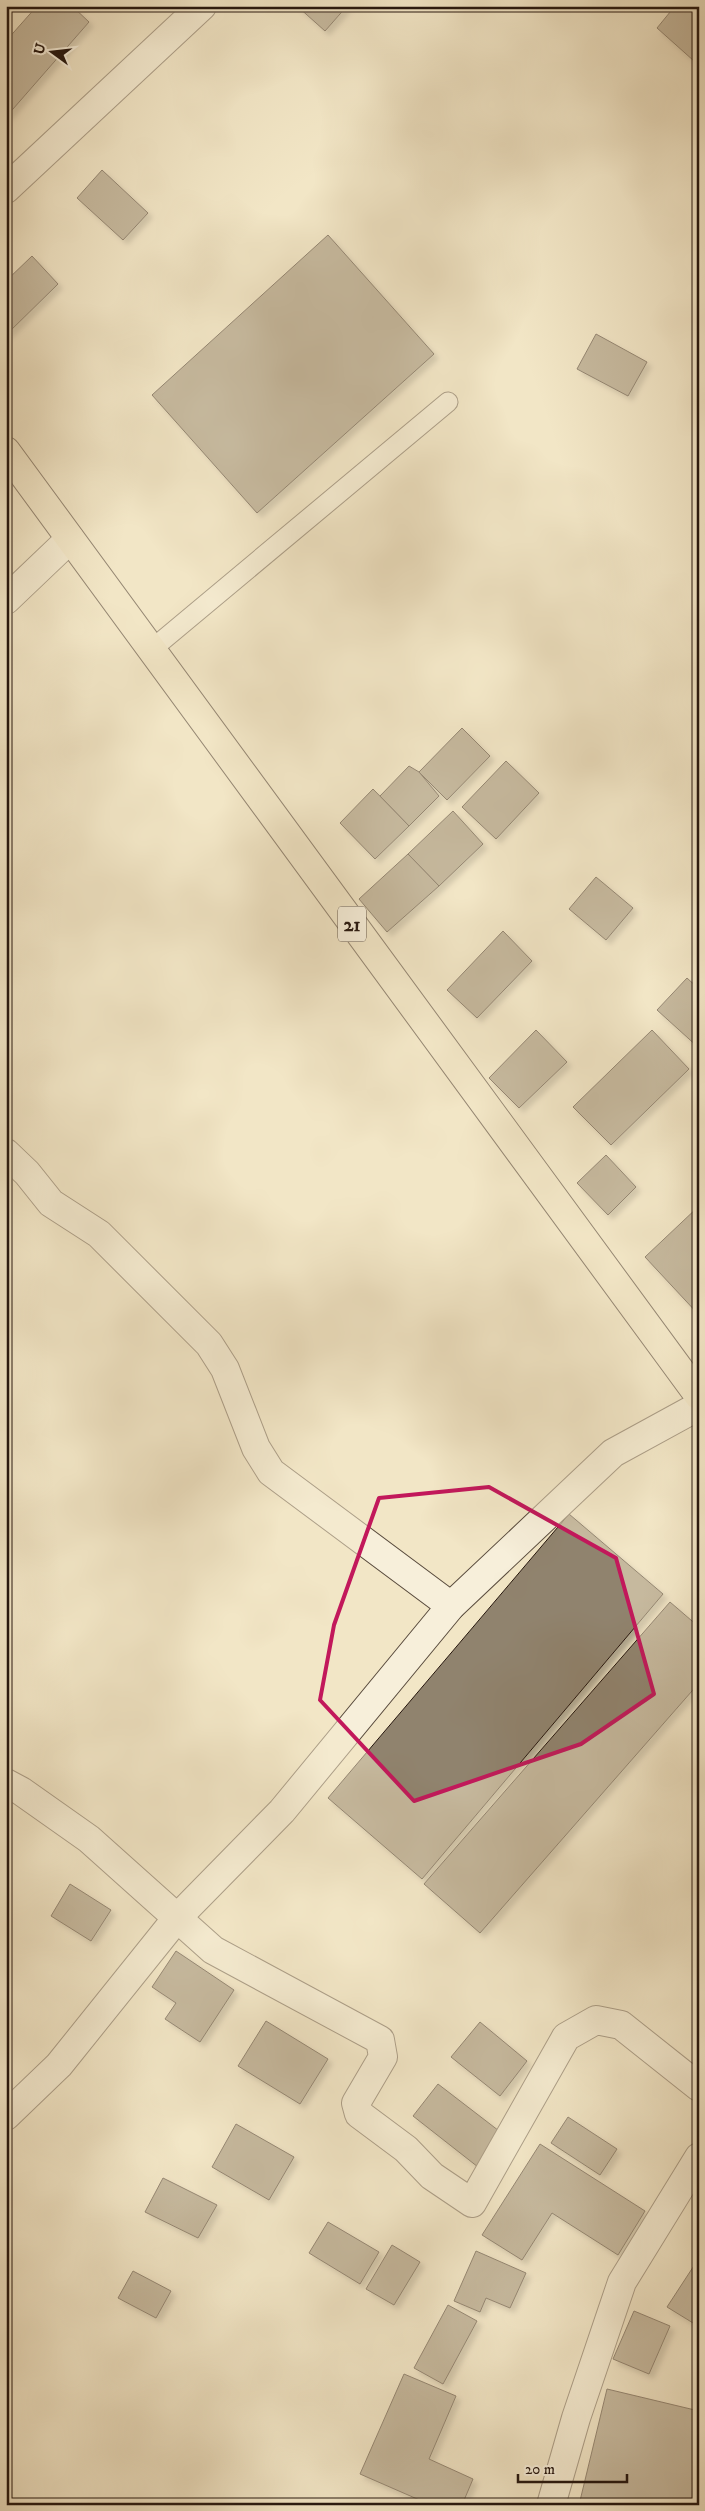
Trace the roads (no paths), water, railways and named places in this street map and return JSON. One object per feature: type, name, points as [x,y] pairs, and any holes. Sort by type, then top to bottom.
[{"type":"highway","name":"21","points":[[6,451],[699,1396]]},
{"type":"street","points":[[6,188],[202,6]]},
{"type":"street","points":[[6,600],[70,539]]},
{"type":"street","points":[[6,1153],[27,1174],[51,1203],[99,1234],[210,1344],[225,1369],[256,1448],[271,1472],[451,1606]]},
{"type":"street","points":[[6,2116],[59,2065],[176,1918],[282,1810],[451,1606],[613,1453],[699,1406]]},
{"type":"street","points":[[6,1784],[21,1791],[89,1839],[213,1950],[380,2040],[383,2057],[356,2103],[359,2114],[406,2149],[432,2176],[472,2203],[566,2037],[596,2020],[622,2025],[699,2087]]},
{"type":"street","points":[[551,2505],[576,2418],[622,2282],[699,2157]]},
{"type":"lane","points":[[151,650],[448,402]]}]
